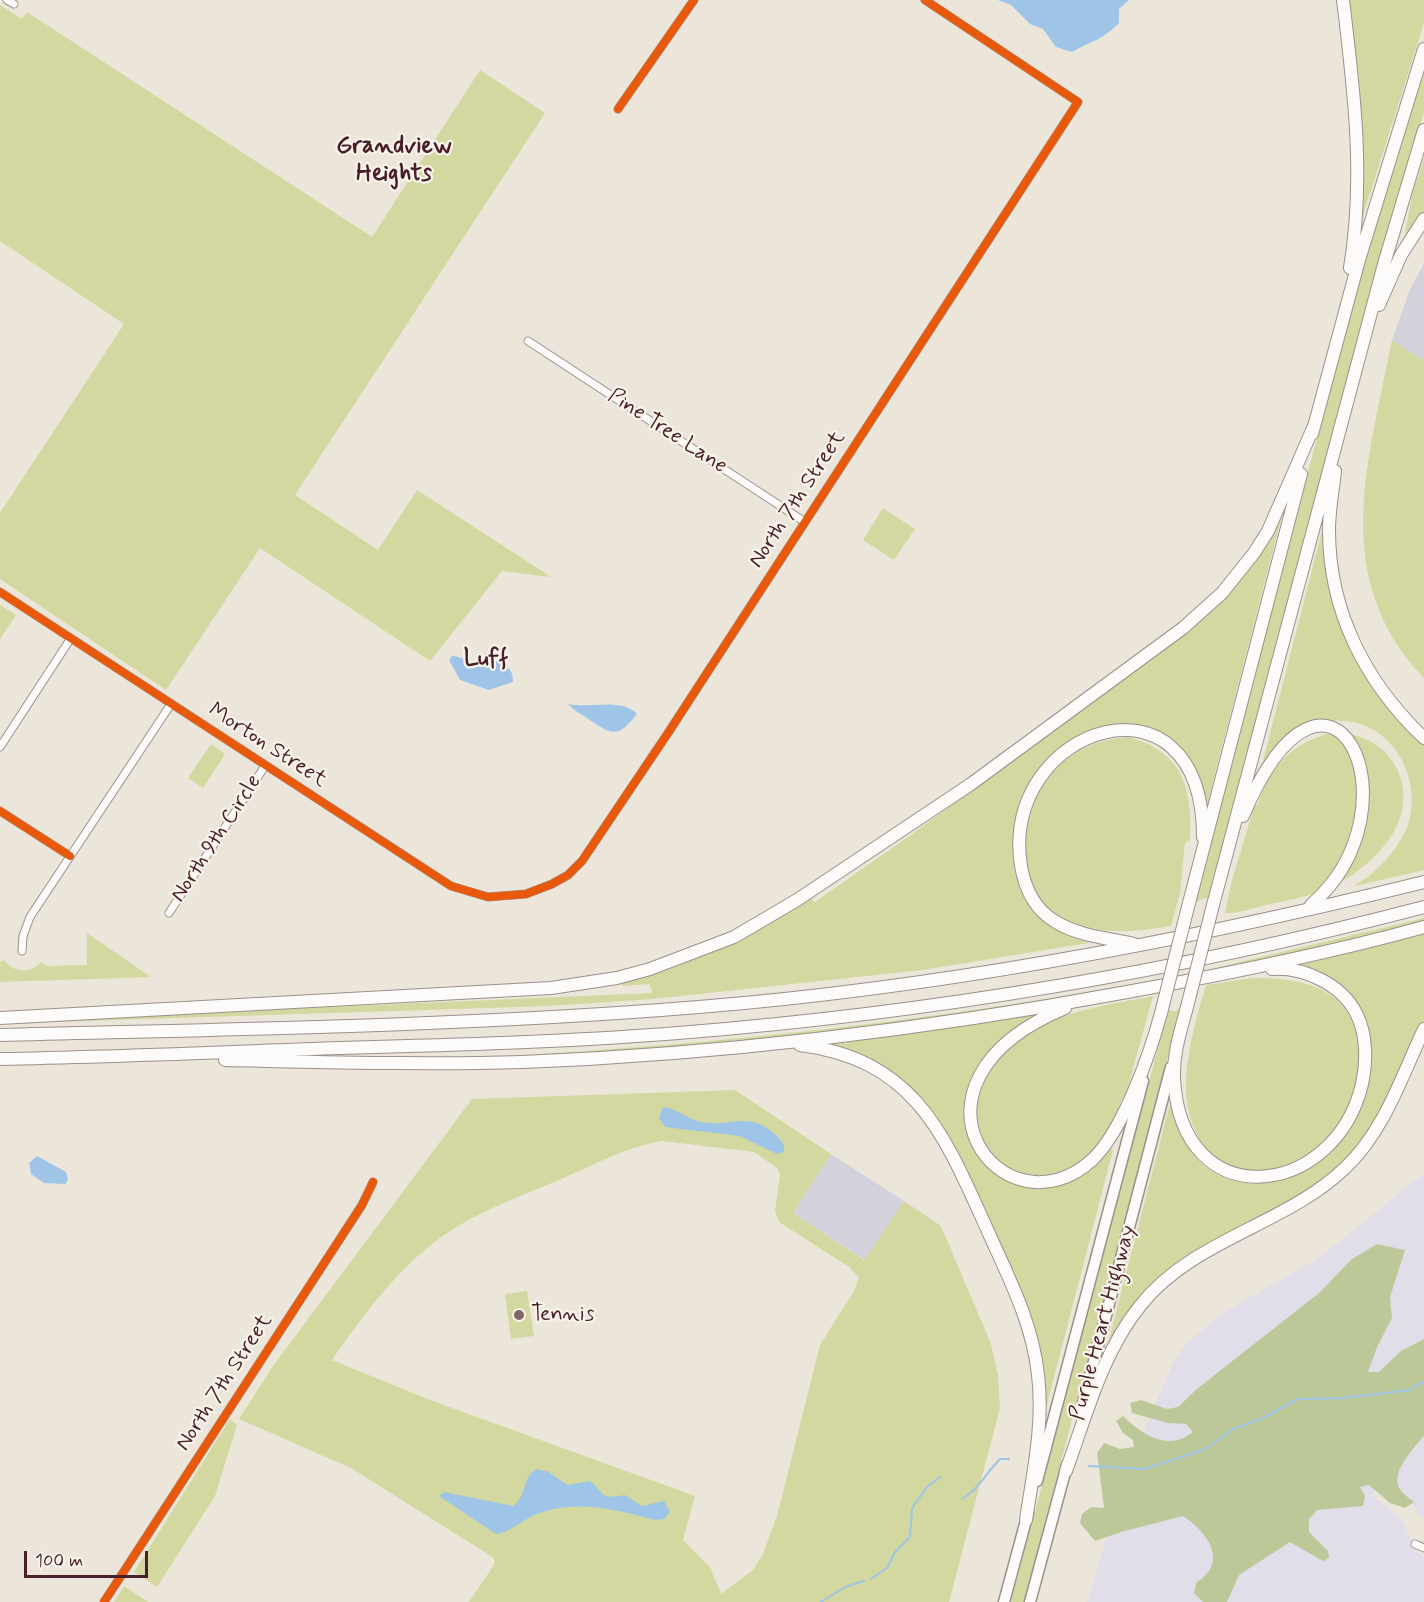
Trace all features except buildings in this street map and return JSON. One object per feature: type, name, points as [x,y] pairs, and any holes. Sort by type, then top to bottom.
[{"type":"highway","points":[[1341,323],[1353,250],[1358,167],[1354,90],[1343,0]]},
{"type":"highway","points":[[1089,999],[1029,1026],[1000,1048],[980,1073],[971,1093],[970,1125],[979,1146],[989,1161],[1006,1173],[1029,1181],[1059,1179],[1080,1169],[1099,1152],[1111,1133],[1150,1055],[1341,323],[1424,49]]},
{"type":"highway","points":[[1244,970],[1279,969],[1314,977],[1345,997],[1359,1018],[1365,1045],[1364,1077],[1355,1107],[1334,1139],[1304,1163],[1273,1176],[1247,1178],[1225,1171],[1214,1165],[1197,1147],[1178,1106],[1174,1076],[1177,1044],[1363,341],[1424,130]]},
{"type":"highway","points":[[1363,341],[1401,255],[1424,219]]},
{"type":"highway","points":[[0,1018],[551,988],[617,978],[650,969],[735,937],[832,877],[971,784],[1203,611],[1238,574],[1268,531],[1314,426]]},
{"type":"highway","points":[[1339,431],[1329,530],[1338,598],[1353,642],[1375,682],[1390,703],[1424,738]]},
{"type":"highway","points":[[1226,859],[1251,797],[1270,764],[1281,752],[1314,730],[1336,725],[1351,726]]},
{"type":"highway","points":[[1138,944],[1072,930],[1047,916],[1033,900],[1022,874],[1020,843],[1026,807],[1042,777],[1063,753],[1098,733],[1128,728],[1153,735],[1172,748],[1189,773],[1201,813],[1201,858]]},
{"type":"highway","points":[[0,1035],[489,1020],[702,1007],[950,978],[1270,919],[1424,882]]},
{"type":"highway","points":[[1270,919],[1303,909],[1340,889]]},
{"type":"highway","points":[[0,1059],[543,1042],[796,1022],[1076,982],[1230,953],[1424,907]]},
{"type":"highway","points":[[100,1056],[385,1063],[522,1062],[690,1053],[784,1043],[992,1015],[1089,999],[1244,970],[1424,927]]},
{"type":"highway","points":[[1066,1471],[1106,1364],[1128,1322],[1140,1305],[1154,1290],[1186,1264],[1317,1191],[1347,1166],[1380,1123],[1424,1029]]},
{"type":"highway","points":[[784,1043],[832,1051],[882,1073],[912,1096],[927,1113],[949,1147],[1020,1302],[1035,1350],[1040,1424],[1026,1520]]},
{"type":"main road","name":"Purple Heart Highway","points":[[1030,1602],[1177,1044]]},
{"type":"main road","name":"Purple Heart Highway","points":[[1004,1602],[1150,1055]]},
{"type":"street","points":[[618,109],[693,0]]},
{"type":"street","name":"North 7th Street","points":[[526,894],[568,875],[594,845],[1078,102],[925,0]]},
{"type":"street","name":"Pine Tree Lane","points":[[528,341],[805,522]]},
{"type":"street","name":"Morton Street","points":[[0,592],[451,886],[488,897],[526,894]]},
{"type":"street","points":[[0,747],[71,638]]},
{"type":"street","points":[[22,951],[23,936],[30,917],[171,704]]},
{"type":"street","name":"North 9th Circle","points":[[169,913],[265,766]]},
{"type":"street","points":[[0,811],[70,856]]},
{"type":"street","name":"North 7th Street","points":[[105,1602],[362,1205],[373,1182]]},
{"type":"street","points":[[1415,1544],[1424,1548]]},
{"type":"shaded area","points":[[1424,263],[1424,361],[1392,340],[1409,292]]},
{"type":"shaded area","points":[[831,1154],[904,1201],[865,1260],[793,1213]]},
{"type":"shaded area","points":[[1424,1173],[1424,1521],[1408,1499],[1381,1479],[1372,1495],[1401,1519],[1416,1550],[1424,1557],[1424,1602],[1087,1602],[1112,1520],[1146,1426],[1173,1363],[1185,1345],[1219,1315],[1319,1258]]},
{"type":"green space","points":[[1349,0],[1424,0],[1424,23],[1360,225],[1360,114]]},
{"type":"green space","points":[[0,5],[22,19],[27,12],[372,237],[480,70],[545,113],[295,495],[378,550],[417,490],[551,577],[502,571],[430,661],[260,548],[166,690],[0,579],[0,513],[124,324],[0,241]]},
{"type":"green space","points":[[1424,68],[1424,112],[1364,314],[1208,898],[1195,903],[1357,285]]},
{"type":"green space","points":[[1424,158],[1424,212],[1408,234],[1405,234],[1412,195]]},
{"type":"green space","points":[[1392,340],[1424,361],[1424,678],[1394,640],[1375,600],[1366,558],[1363,516],[1367,473]]},
{"type":"green space","points":[[883,508],[915,529],[894,560],[863,540]]},
{"type":"green space","points":[[1278,519],[1281,519],[1203,820],[1201,799],[1196,783],[1153,733],[1142,727],[1131,725],[1102,728],[1080,737],[1061,749],[1032,783],[1022,803],[1013,848],[1016,878],[1023,897],[1035,913],[1051,927],[1089,943],[922,970],[653,999],[549,1006],[53,1022],[53,1019],[652,993],[650,984],[622,986],[621,981],[670,969],[717,950],[811,899],[815,902],[915,832],[1189,629]]},
{"type":"green space","points":[[1325,519],[1339,617],[1424,743],[1424,870],[1355,886],[1387,859],[1408,825],[1412,806],[1411,788],[1398,753],[1386,739],[1371,729],[1354,722],[1334,721],[1326,722],[1304,732],[1263,761]]},
{"type":"green space","points":[[0,605],[16,615],[0,639]]},
{"type":"green space","points":[[1338,732],[1373,743],[1386,754],[1397,769],[1403,788],[1403,806],[1398,823],[1389,839],[1363,867],[1331,887],[1299,898],[1240,912],[1225,913],[1231,884],[1254,807],[1258,804],[1270,777],[1278,765],[1298,747],[1324,735]]},
{"type":"green space","points":[[1128,737],[1146,743],[1161,752],[1180,774],[1189,804],[1190,840],[1185,843],[1180,893],[1171,926],[1132,931],[1106,931],[1081,926],[1051,915],[1038,901],[1030,884],[1025,865],[1024,845],[1033,806],[1041,788],[1052,773],[1077,752],[1087,747],[1106,740]]},
{"type":"green space","points":[[211,744],[225,754],[203,788],[188,778]]},
{"type":"green space","points":[[1424,918],[1424,923],[1211,973],[1211,969]]},
{"type":"green space","points":[[87,933],[151,977],[0,982],[0,962],[4,960],[17,970],[32,969],[41,962],[47,966],[87,965]]},
{"type":"green space","points":[[1424,933],[1424,1023],[1368,1137],[1328,1181],[1186,1262],[1107,1347],[1174,1088],[1178,1118],[1185,1139],[1195,1156],[1214,1173],[1248,1183],[1270,1182],[1312,1165],[1330,1150],[1358,1113],[1366,1092],[1369,1062],[1361,1011],[1296,966]]},
{"type":"green space","points":[[1253,978],[1301,982],[1328,994],[1340,1003],[1349,1015],[1356,1031],[1360,1060],[1357,1082],[1349,1105],[1332,1132],[1321,1144],[1308,1154],[1279,1167],[1245,1173],[1219,1161],[1200,1142],[1189,1111],[1186,1078],[1192,1038],[1206,985]]},
{"type":"green space","points":[[1158,979],[1157,984],[1067,1000],[763,1042],[510,1058],[509,1056],[591,1051],[835,1028],[1077,994]]},
{"type":"green space","points":[[1153,996],[1126,1094],[1110,1127],[1087,1157],[1062,1173],[1052,1175],[1018,1173],[995,1158],[983,1143],[977,1126],[976,1109],[979,1092],[986,1076],[1009,1047],[1039,1027],[1070,1014]]},
{"type":"green space","points":[[1181,1007],[1024,1602],[1011,1602],[1168,1010],[1175,1011]]},
{"type":"green space","points":[[1034,1015],[1036,1017],[1014,1029],[993,1047],[976,1068],[970,1080],[963,1111],[966,1129],[973,1146],[983,1160],[996,1171],[1030,1184],[1048,1183],[1078,1176],[1090,1169],[1111,1149],[1113,1150],[1044,1416],[1037,1348],[926,1108],[829,1045]]},
{"type":"green space","points":[[735,1090],[831,1154],[793,1213],[864,1260],[904,1201],[941,1226],[991,1344],[998,1376],[1000,1408],[949,1602],[469,1602],[494,1565],[494,1558],[351,1468],[239,1419],[273,1366],[472,1099]],"holes":[[[662,1141],[754,1152],[777,1168],[780,1174],[775,1211],[779,1222],[849,1267],[859,1277],[854,1291],[820,1345],[777,1516],[763,1554],[753,1570],[721,1594],[710,1567],[683,1540],[695,1496],[430,1400],[332,1360],[374,1303],[405,1268],[440,1238],[486,1211],[650,1143]]]},
{"type":"green space","points":[[1377,1244],[1405,1250],[1390,1297],[1392,1318],[1377,1347],[1368,1372],[1379,1372],[1401,1351],[1424,1339],[1424,1436],[1405,1460],[1397,1481],[1400,1490],[1414,1502],[1405,1508],[1390,1503],[1369,1485],[1360,1487],[1365,1496],[1363,1506],[1317,1510],[1309,1519],[1309,1532],[1328,1551],[1329,1558],[1323,1561],[1290,1542],[1239,1575],[1227,1602],[1203,1602],[1194,1593],[1196,1583],[1212,1566],[1213,1557],[1207,1539],[1183,1516],[1095,1541],[1080,1523],[1082,1514],[1091,1507],[1104,1508],[1097,1453],[1104,1443],[1120,1449],[1134,1447],[1133,1440],[1123,1433],[1116,1421],[1123,1416],[1147,1435],[1165,1441],[1175,1441],[1193,1432],[1186,1424],[1168,1423],[1132,1413],[1130,1403],[1141,1400],[1167,1409],[1178,1407],[1198,1388],[1319,1293],[1352,1259]]},
{"type":"green space","name":"Tennis","points":[[527,1291],[534,1336],[511,1339],[505,1294]]},
{"type":"green space","points":[[230,1419],[237,1425],[215,1496],[157,1587],[134,1572]]},
{"type":"green space","points":[[124,1586],[148,1602],[114,1602]]},
{"type":"water","points":[[998,0],[1129,0],[1119,9],[1119,23],[1113,29],[1072,52],[1056,47],[1043,29],[1030,24],[1011,5]]},
{"type":"water","points":[[452,656],[464,659],[475,666],[487,665],[496,661],[509,668],[513,682],[489,690],[460,680],[449,660]]},
{"type":"water","points":[[568,704],[623,706],[637,714],[625,728],[614,732],[602,728]]},
{"type":"water","points":[[663,1107],[702,1122],[749,1121],[757,1123],[782,1141],[784,1152],[777,1154],[740,1136],[665,1127],[659,1118]]},
{"type":"water","points":[[37,1156],[66,1172],[68,1180],[65,1184],[44,1183],[31,1174],[29,1163]]},
{"type":"water","points":[[537,1469],[549,1472],[567,1485],[590,1481],[604,1495],[611,1497],[625,1495],[642,1506],[664,1501],[670,1512],[664,1519],[655,1520],[611,1509],[567,1507],[537,1514],[496,1534],[439,1496],[444,1492],[513,1506],[521,1497],[532,1472]]},
{"type":"waterway","points":[[1089,1466],[1144,1469],[1206,1449],[1231,1430],[1263,1418],[1298,1399],[1342,1398],[1410,1390],[1424,1381]]},
{"type":"waterway","points":[[962,1499],[978,1486],[1000,1459],[1009,1459]]},
{"type":"waterway","points":[[871,1579],[887,1568],[895,1552],[910,1537],[912,1508],[927,1487],[940,1477]]},
{"type":"waterway","points":[[821,1602],[845,1587],[864,1581]]},
{"type":"cycle path","points":[[618,109],[694,0]]},
{"type":"cycle path","points":[[0,592],[451,886],[488,897],[526,894],[568,875],[582,861],[668,733],[1078,102],[925,0]]},
{"type":"cycle path","points":[[0,811],[70,856]]},
{"type":"cycle path","points":[[104,1602],[362,1205],[373,1182]]},
{"type":"place","name":"Tennis","points":[[519,1315]]},
{"type":"district","name":"Grandview Heights","points":[[394,161]]},
{"type":"district","name":"Luff","points":[[486,660]]}]
